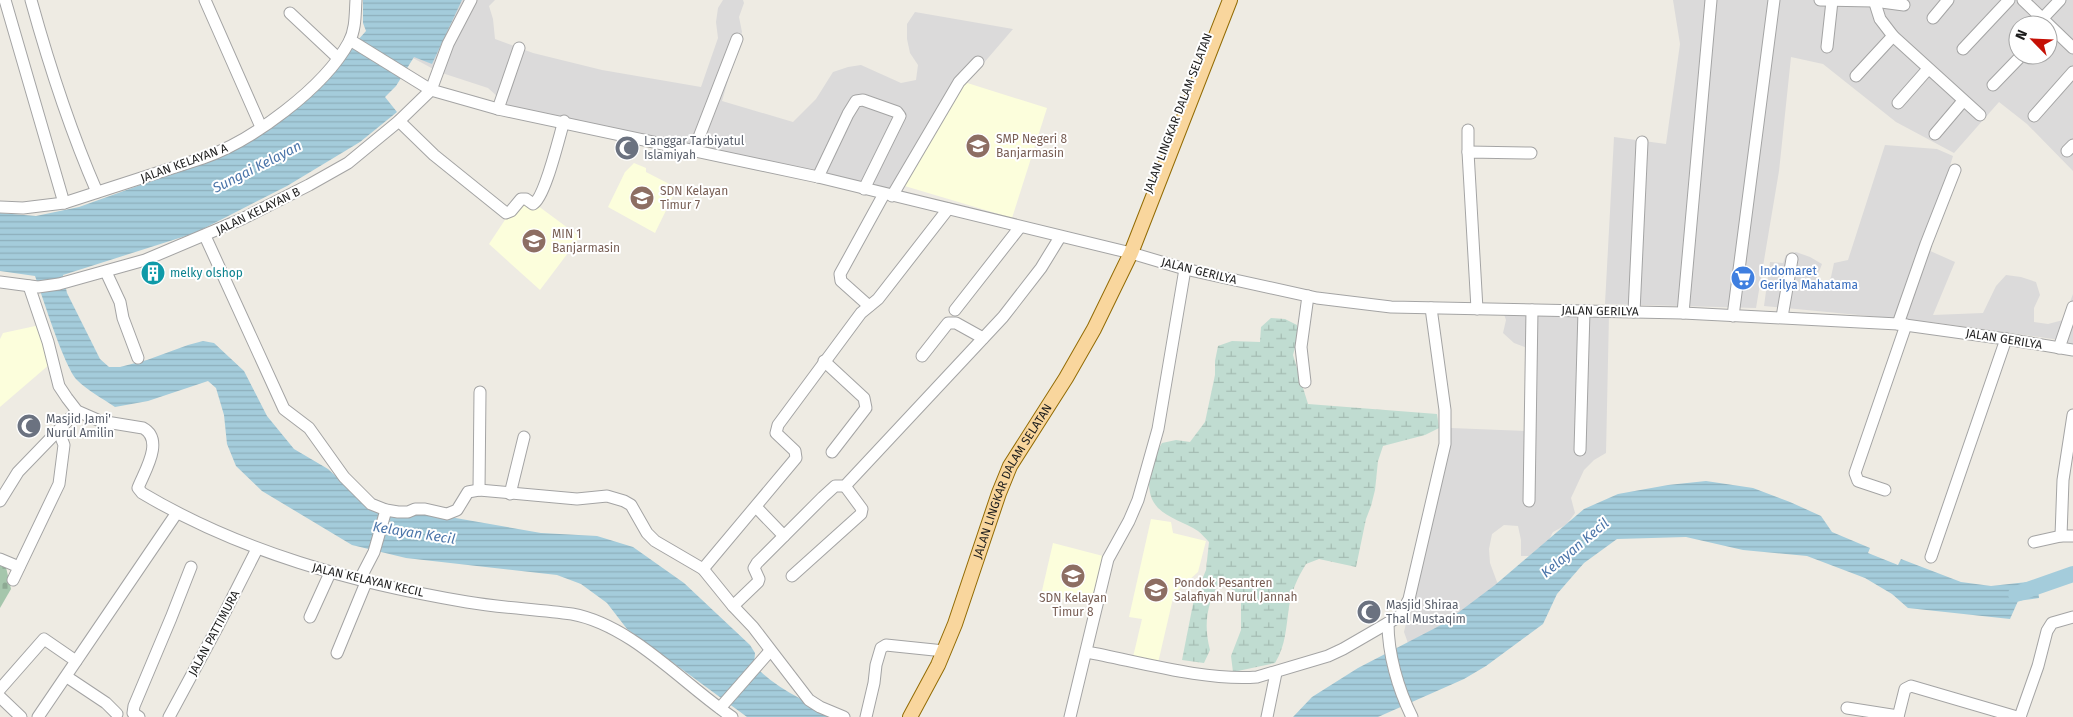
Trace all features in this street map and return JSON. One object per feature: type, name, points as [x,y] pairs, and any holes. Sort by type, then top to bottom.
[{"type":"main road","name":"JALAN LINGKAR DALAM SELATAN","points":[[1131,253],[1128,247],[1222,0]]},
{"type":"main road","name":"JALAN LINGKAR DALAM SELATAN","points":[[910,717],[944,651],[972,579],[999,493],[1010,466],[1066,378],[1094,329],[1131,253],[1230,0]]},
{"type":"street","points":[[5,0],[64,203]]},
{"type":"street","points":[[31,0],[52,73],[82,157],[97,192]]},
{"type":"street","points":[[205,0],[262,127]]},
{"type":"street","name":"JALAN KELAYAN A","points":[[0,207],[23,208],[64,203],[222,151],[262,127],[305,93],[338,58],[350,40],[354,24],[356,0]]},
{"type":"street","points":[[426,87],[455,23],[470,0]]},
{"type":"street","points":[[1683,313],[1711,0]]},
{"type":"street","points":[[1733,316],[1774,0]]},
{"type":"street","points":[[1820,0],[1874,1],[1904,5]]},
{"type":"street","points":[[1933,18],[1948,0]]},
{"type":"street","points":[[1963,49],[2009,0]]},
{"type":"street","points":[[2023,0],[2038,15]]},
{"type":"street","points":[[2052,15],[2060,0]]},
{"type":"street","points":[[1827,47],[1832,1]]},
{"type":"street","points":[[1874,1],[1880,19],[1893,36],[1980,115]]},
{"type":"street","points":[[290,13],[338,58]]},
{"type":"street","points":[[2058,34],[2073,48]]},
{"type":"street","points":[[1856,76],[1893,36]]},
{"type":"street","points":[[694,150],[737,39]]},
{"type":"street","name":"JALAN GERILYA","points":[[350,40],[426,87],[498,109],[564,121],[818,177],[1131,253],[1185,269],[1308,296],[1362,305],[1683,313],[1902,324],[2073,350]]},
{"type":"street","points":[[498,109],[519,48]]},
{"type":"street","points":[[869,306],[841,281],[840,274],[959,82],[978,62]]},
{"type":"street","points":[[1993,85],[2012,65]]},
{"type":"street","points":[[1898,103],[1928,69]]},
{"type":"street","points":[[2034,116],[2073,72]]},
{"type":"street","name":"JALAN KELAYAN B","points":[[34,286],[59,284],[144,260],[205,236],[303,189],[348,163],[398,121],[426,87]]},
{"type":"street","points":[[818,177],[851,109],[856,101],[863,100],[897,112],[900,116],[864,189]]},
{"type":"street","points":[[1935,134],[1963,101]]},
{"type":"street","points":[[398,121],[434,155],[506,213],[511,212],[522,198],[533,204],[537,201],[545,183],[564,121]]},
{"type":"street","points":[[1468,130],[1477,309]]},
{"type":"street","points":[[1634,312],[1642,142]]},
{"type":"street","points":[[1468,152],[1531,153]]},
{"type":"street","points":[[1885,490],[1858,480],[1855,474],[1926,244],[1955,170]]},
{"type":"street","points":[[703,569],[796,458],[795,451],[776,433],[776,430],[824,361],[861,313],[878,299],[948,209]]},
{"type":"street","points":[[955,310],[1020,227]]},
{"type":"street","points":[[205,236],[284,409],[309,428],[344,477],[371,504],[386,512],[408,512],[420,509],[447,514],[457,510],[468,492],[479,490],[576,500],[607,496],[624,501],[631,506],[647,533],[655,541],[703,569],[733,606],[753,626],[770,651],[812,703],[844,717]]},
{"type":"street","points":[[733,606],[758,582],[759,579],[754,568],[757,563],[835,486],[845,486],[1003,317],[1030,282],[1060,237]]},
{"type":"street","points":[[1782,317],[1792,259]]},
{"type":"street","points":[[1070,717],[1108,559],[1138,500],[1158,429],[1185,269]]},
{"type":"street","points":[[106,272],[120,302],[123,318],[138,358]]},
{"type":"street","points":[[0,282],[34,286],[59,386],[77,411],[59,432],[18,472],[0,501]]},
{"type":"street","points":[[1305,382],[1300,347],[1308,296]]},
{"type":"street","points":[[2059,348],[2073,307]]},
{"type":"street","points":[[1087,652],[1190,673],[1246,678],[1276,673],[1328,656],[1400,616],[1409,599],[1445,444],[1445,410],[1431,308]]},
{"type":"street","points":[[1529,501],[1532,310]]},
{"type":"street","points":[[1580,450],[1584,311]]},
{"type":"street","points":[[922,356],[948,323],[956,324],[983,338]]},
{"type":"street","points":[[1931,557],[2006,339]]},
{"type":"street","points":[[824,361],[864,398],[866,404],[866,408],[832,452]]},
{"type":"street","points":[[479,490],[480,392]]},
{"type":"street","name":"JALAN KELAYAN KECIL","points":[[77,411],[106,423],[146,430],[153,445],[139,491],[176,514],[257,549],[330,573],[467,602],[588,617],[647,650],[732,717]]},
{"type":"street","points":[[2034,542],[2067,536],[2063,480],[2073,415]]},
{"type":"street","points":[[13,580],[59,484],[64,445],[59,432]]},
{"type":"street","points":[[510,494],[524,437]]},
{"type":"street","points":[[792,576],[861,514],[862,509],[845,486]]},
{"type":"street","points":[[756,506],[784,536]]},
{"type":"street","points":[[336,653],[374,552],[386,512]]},
{"type":"street","points":[[38,717],[44,705],[67,676],[176,514]]},
{"type":"street","name":"JALAN PATTIMURA","points":[[169,717],[218,628],[257,549]]},
{"type":"street","points":[[0,559],[19,566]]},
{"type":"street","points":[[67,676],[106,703],[115,716],[135,714],[191,567]]},
{"type":"street","points":[[310,617],[330,573]]},
{"type":"street","points":[[1847,708],[1898,716],[1905,689],[1911,686],[2019,717],[2038,666],[2047,630],[2052,623],[2073,617]]},
{"type":"street","points":[[1388,623],[1388,639],[1391,653],[1404,701],[1412,717]]},
{"type":"street","points":[[0,688],[44,639],[76,661]]},
{"type":"street","points":[[866,717],[881,648],[886,645],[944,651]]},
{"type":"street","points":[[721,707],[770,651]]},
{"type":"street","points":[[1267,717],[1276,673]]},
{"type":"street","points":[[0,697],[21,717]]},
{"type":"shaded area","points":[[438,0],[495,0],[489,6],[493,19],[495,39],[533,53],[602,70],[701,87],[718,38],[716,22],[718,8],[723,0],[743,0],[744,3],[739,17],[742,32],[722,101],[793,122],[816,99],[833,72],[861,65],[901,83],[916,80],[918,65],[910,53],[907,39],[907,24],[915,12],[1013,29],[964,86],[894,191],[507,105],[488,88],[439,72],[411,57]]},
{"type":"shaded area","points":[[1673,0],[2073,0],[2073,171],[2027,124],[1999,102],[1954,153],[1896,122],[1823,64],[1791,57],[1779,171],[1756,308],[1605,304],[1614,137],[1666,144],[1680,44]]},
{"type":"shaded area","name":"SMP Negeri 8 Banjarmasin","points":[[961,81],[1047,108],[1012,218],[898,184]]},
{"type":"shaded area","points":[[1885,145],[1937,149],[1953,156],[1924,251],[1928,250],[1955,262],[1933,315],[1983,313],[1996,286],[2006,275],[2021,277],[2036,282],[2040,295],[2034,308],[2034,322],[2048,324],[2063,320],[2073,294],[2073,345],[2053,339],[1931,322],[1764,306],[1770,262],[1783,263],[1786,255],[1796,252],[1810,257],[1822,264],[1817,277],[1824,289],[1831,277],[1834,263],[1848,260]]},
{"type":"shaded area","name":"SDN Kelayan Timur 7","points":[[634,163],[646,168],[646,172],[677,188],[655,233],[608,207],[625,172]]},
{"type":"shaded area","name":"MIN 1 Banjarmasin","points":[[522,194],[580,237],[540,290],[489,244]]},
{"type":"shaded area","points":[[1504,314],[1609,314],[1606,453],[1594,460],[1584,470],[1571,498],[1575,513],[1566,525],[1553,532],[1545,547],[1535,556],[1521,556],[1521,540],[1518,526],[1504,525],[1492,534],[1489,549],[1490,563],[1497,582],[1503,590],[1409,646],[1404,632],[1451,428],[1527,431],[1527,348],[1514,343],[1503,333],[1506,320]]},
{"type":"shaded area","points":[[40,325],[50,364],[0,407],[0,339],[3,333]]},
{"type":"shaded area","name":"Pondok Pesantren Salafiyah Nurul Jannah","points":[[1151,519],[1171,522],[1173,533],[1206,541],[1198,572],[1174,594],[1158,663],[1133,657],[1142,619],[1129,617]]},
{"type":"shaded area","name":"SDN Kelayan Timur 8","points":[[1053,543],[1103,556],[1095,605],[1041,595]]},
{"type":"green space","points":[[1271,318],[1285,319],[1297,325],[1297,340],[1293,355],[1308,404],[1437,414],[1439,428],[1425,435],[1383,446],[1378,461],[1375,490],[1366,519],[1356,567],[1319,559],[1306,564],[1291,596],[1283,643],[1275,663],[1233,672],[1231,656],[1241,630],[1241,602],[1223,577],[1213,594],[1208,612],[1207,631],[1210,650],[1204,663],[1182,660],[1194,599],[1206,570],[1209,542],[1198,531],[1159,509],[1150,494],[1149,483],[1153,462],[1162,443],[1176,440],[1190,442],[1205,422],[1215,375],[1218,346],[1232,341],[1260,342],[1261,327]]},
{"type":"green space","points":[[0,561],[5,563],[11,589],[0,608]]},
{"type":"water","name":"Sungai Kelayan","points":[[363,0],[462,0],[432,64],[414,57],[396,86],[385,97],[397,112],[360,142],[287,186],[195,233],[63,275],[67,293],[100,359],[109,367],[120,367],[203,341],[214,343],[244,371],[267,416],[294,449],[328,469],[364,502],[541,533],[597,536],[633,547],[684,583],[750,645],[755,653],[754,665],[763,674],[783,689],[840,717],[747,717],[627,629],[607,603],[581,584],[557,575],[406,558],[352,545],[262,491],[236,466],[227,444],[224,415],[216,388],[208,381],[148,401],[115,407],[86,388],[77,380],[72,372],[60,347],[35,276],[0,271],[0,213],[36,216],[79,207],[224,155],[342,58],[366,31],[363,23]]},
{"type":"water","points":[[1706,481],[1753,488],[1790,502],[1821,516],[1832,532],[1870,548],[1868,553],[1898,565],[1901,559],[1961,582],[1991,586],[2037,581],[2039,598],[2018,601],[2010,619],[1908,608],[1892,594],[1865,578],[1807,556],[1743,550],[1686,537],[1617,539],[1584,563],[1557,594],[1543,624],[1486,666],[1464,679],[1378,717],[1293,717],[1312,697],[1358,668],[1443,624],[1495,585],[1584,509],[1618,494],[1668,485]]},
{"type":"waterway","name":"Kelayan Kecil","points":[[2016,594],[2073,574]]},
{"type":"place","name":"SMP Negeri 8 Banjarmasin","points":[[978,146]]},
{"type":"place","name":"Langgar Tarbiyatul Islamiyah","points":[[627,148]]},
{"type":"place","name":"SDN Kelayan Timur 7","points":[[642,198]]},
{"type":"place","name":"MIN 1 Banjarmasin","points":[[534,241]]},
{"type":"place","name":"melky olshop","points":[[153,273]]},
{"type":"place","name":"Indomaret Gerilya Mahatama","points":[[1743,278]]},
{"type":"place","name":"Masjid Jami' Nurul Amilin","points":[[29,426]]},
{"type":"place","name":"SDN Kelayan Timur 8","points":[[1073,576]]},
{"type":"place","name":"Pondok Pesantren Salafiyah Nurul Jannah","points":[[1156,590]]},
{"type":"place","name":"Masjid Shiraa Thal Mustaqim","points":[[1369,612]]}]
